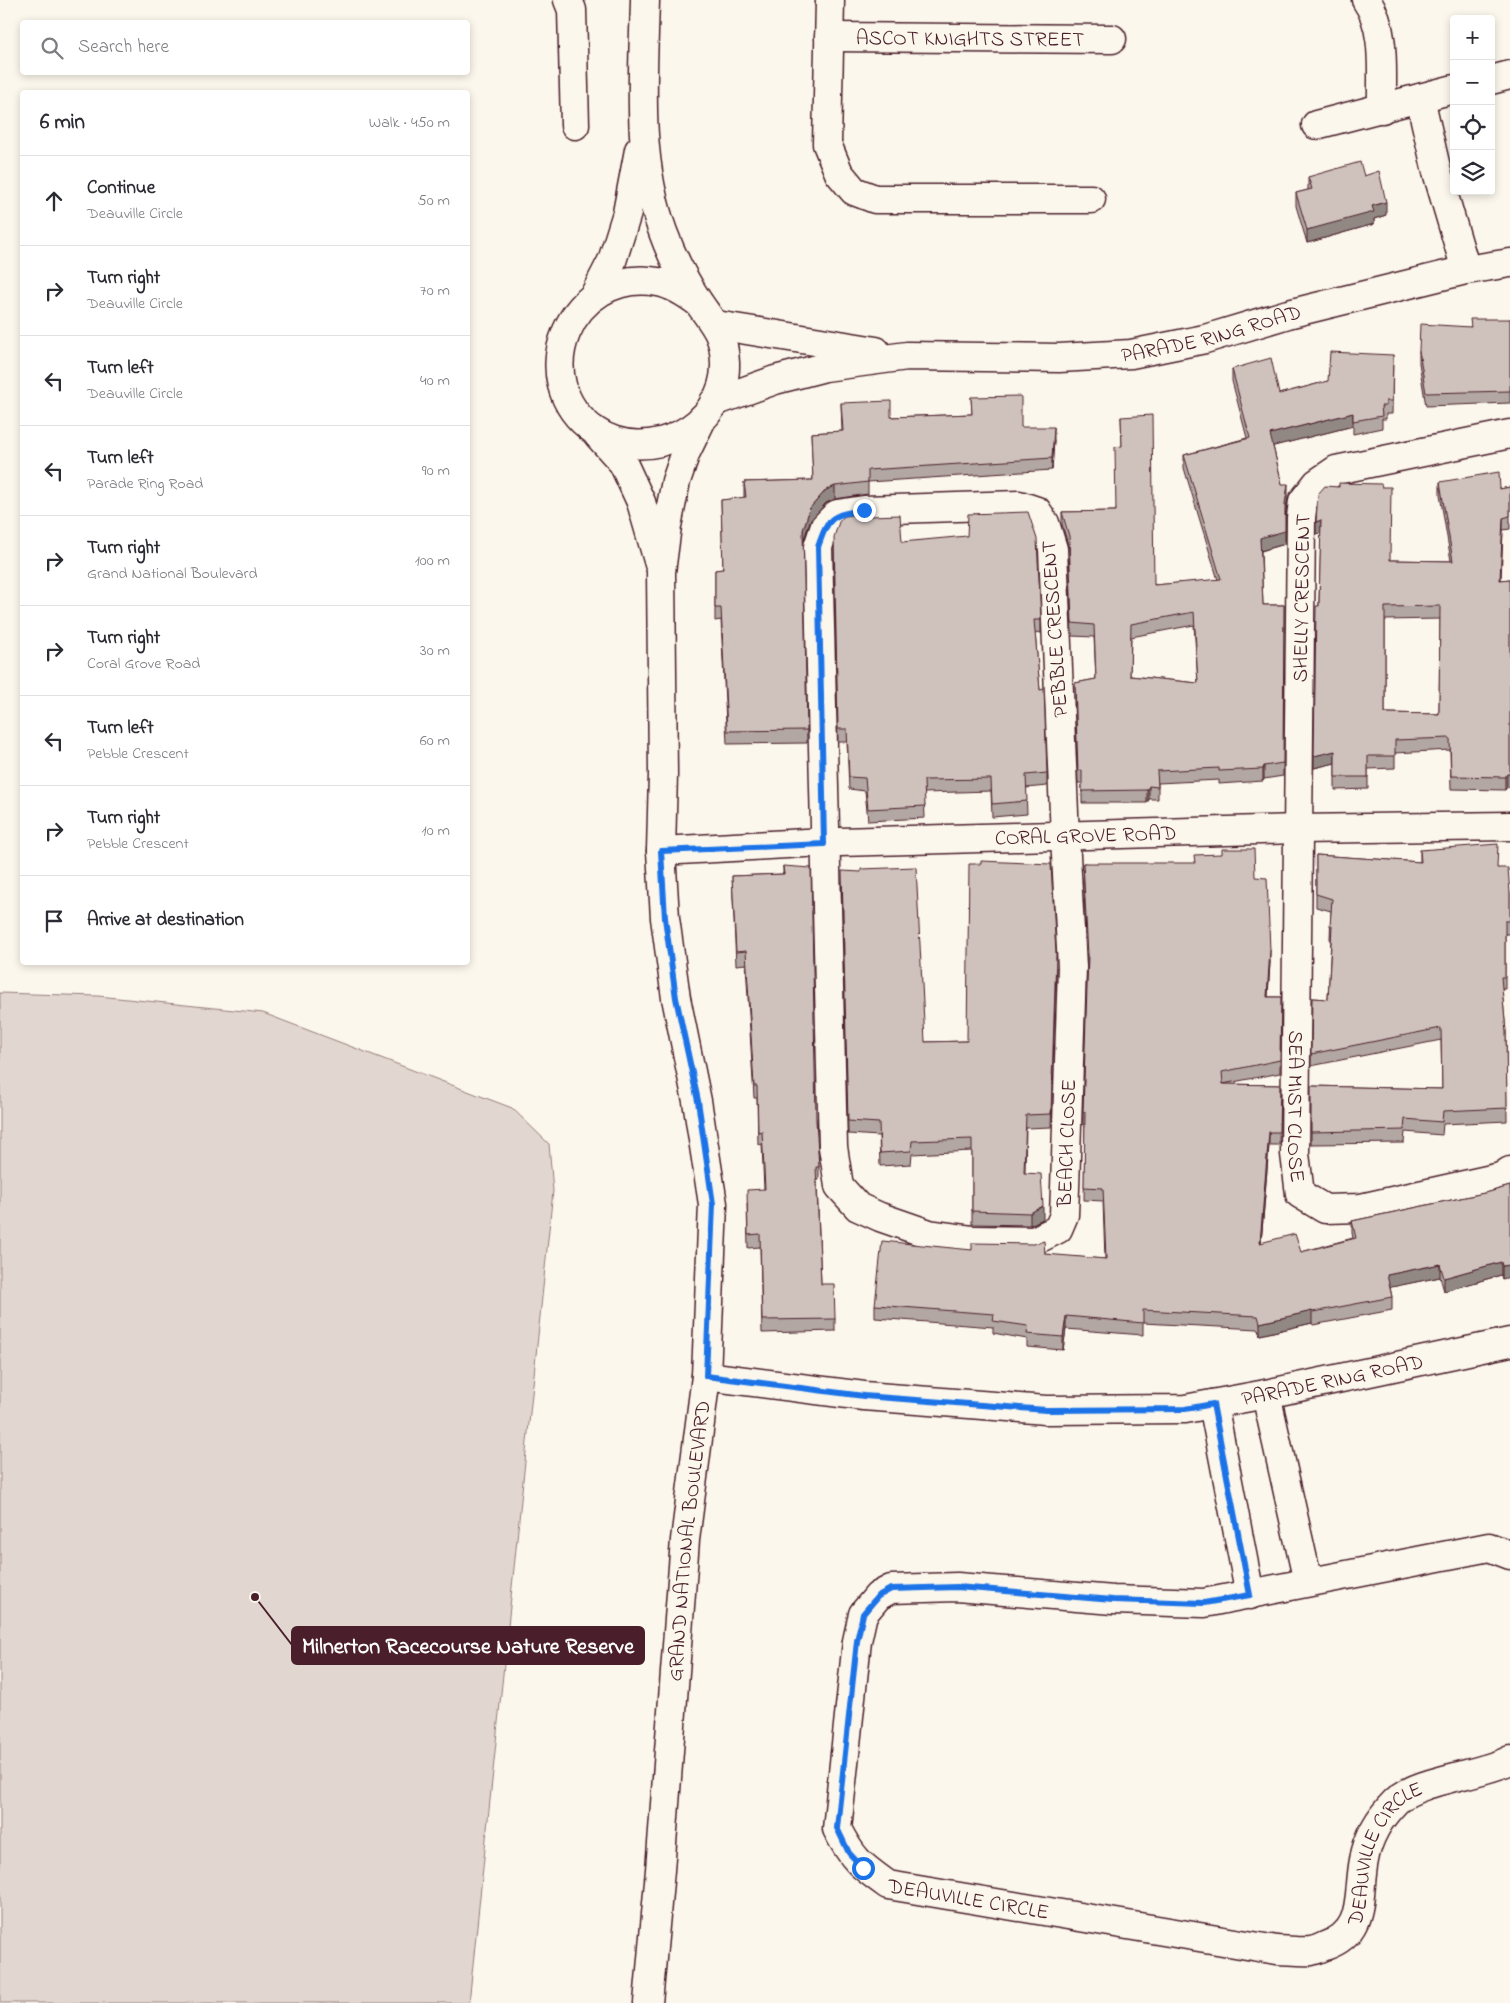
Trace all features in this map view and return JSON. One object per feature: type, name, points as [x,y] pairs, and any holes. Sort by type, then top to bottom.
[{"type":"street","points":[[568,0],[572,10],[575,125]]},
{"type":"street","points":[[644,0],[643,134],[652,191],[660,224],[674,260],[699,303],[716,325],[722,344],[725,364],[722,384],[708,411],[684,434],[662,443],[639,446],[616,441],[595,432],[578,416],[570,404],[560,375],[560,353],[566,330],[578,312],[594,296],[614,285],[636,280],[659,282],[681,290],[699,303]]},
{"type":"street","name":"ASCOT KNIGHTS STREET","points":[[830,0],[827,144],[839,172],[854,191],[876,199],[1091,199]]},
{"type":"street","points":[[1366,0],[1374,12],[1381,44],[1382,109]]},
{"type":"street","name":"ASCOT KNIGHTS STREET","points":[[829,37],[1112,39]]},
{"type":"street","points":[[1495,79],[1510,75]]},
{"type":"street","points":[[1316,125],[1450,90]]},
{"type":"street","points":[[1420,98],[1437,172],[1466,270]]},
{"type":"street","points":[[594,296],[612,261],[626,214],[643,134]]},
{"type":"street","name":"PARADE RING ROAD","points":[[708,411],[775,380],[825,367],[907,356],[1059,358],[1130,354],[1205,339],[1288,314],[1466,270],[1510,263]]},
{"type":"street","name":"PARADE RING ROAD","points":[[716,325],[907,356]]},
{"type":"street","name":"GRAND NATIONAL BOULEVARD","points":[[648,2003],[685,1540],[706,1376],[713,1204],[698,1101],[676,998],[665,918],[661,851],[663,774],[661,572],[667,526],[676,481],[686,452],[708,411]]},
{"type":"street","name":"GRAND NATIONAL BOULEVARD","points":[[595,432],[623,463],[641,502],[661,572]]},
{"type":"street","name":"SHELLY CRESCENT","points":[[1298,829],[1301,518],[1303,501],[1317,483],[1336,470],[1510,434]]},
{"type":"street","name":"PEBBLE CRESCENT","points":[[824,844],[818,547],[825,526],[837,514],[864,510],[1010,505],[1019,505],[1036,511],[1045,523],[1053,549],[1065,836]]},
{"type":"street","name":"CORAL GROVE ROAD","points":[[661,851],[1298,829],[1510,826]]},
{"type":"street","name":"SEA MIST CLOSE","points":[[1298,829],[1295,1154],[1300,1194],[1324,1209],[1361,1208],[1501,1177],[1510,1171]]},
{"type":"street","name":"BEACH CLOSE","points":[[824,844],[833,1147],[839,1186],[858,1207],[880,1217],[929,1234],[973,1240],[1034,1241],[1058,1229],[1064,1215],[1072,967],[1065,836]]},
{"type":"street","name":"PARADE RING ROAD","points":[[706,1376],[864,1396],[1046,1410],[1175,1410],[1266,1394],[1510,1342]]},
{"type":"street","points":[[1266,1394],[1308,1582]]},
{"type":"street","points":[[1213,1404],[1250,1595]]},
{"type":"street","name":"DEAUVILLE CIRCLE","points":[[1510,1555],[1489,1547],[1204,1603],[1113,1600],[957,1587],[891,1589],[878,1596],[863,1614],[856,1651],[837,1828],[849,1853],[863,1868],[888,1885],[1277,1950],[1312,1951],[1338,1942],[1350,1931],[1359,1909],[1364,1859],[1374,1829],[1397,1799],[1423,1786],[1510,1760]]},
{"type":"shaded area","points":[[0,993],[98,996],[263,1013],[512,1108],[549,1144],[553,1191],[469,2003],[0,2003]]},
{"type":"building","points":[[1360,162],[1364,176],[1379,171],[1386,202],[1372,206],[1374,212],[1307,230],[1296,193],[1312,189],[1308,177]]},
{"type":"building","points":[[1470,319],[1510,319],[1510,391],[1426,393],[1419,351],[1420,324],[1471,327]]},
{"type":"building","points":[[1330,352],[1393,355],[1392,401],[1386,401],[1386,406],[1381,406],[1382,416],[1353,421],[1353,413],[1270,434],[1282,484],[1288,484],[1285,504],[1285,531],[1260,538],[1263,605],[1284,605],[1283,763],[1264,766],[1263,769],[1219,771],[1219,768],[1157,771],[1158,787],[1149,786],[1147,790],[1082,791],[1082,770],[1078,771],[1075,683],[1096,679],[1094,625],[1072,623],[1069,536],[1062,512],[1116,511],[1115,447],[1122,446],[1121,417],[1152,415],[1154,585],[1221,579],[1184,455],[1250,438],[1232,369],[1271,358],[1279,394],[1328,381]],"holes":[[[1194,612],[1198,683],[1130,676],[1131,624]]]},
{"type":"building","points":[[1021,396],[1021,427],[1054,427],[1052,458],[868,470],[868,482],[835,486],[826,490],[810,508],[803,530],[807,730],[727,731],[721,608],[715,608],[715,570],[723,569],[721,500],[746,497],[744,482],[813,480],[811,433],[843,431],[841,403],[891,401],[891,417],[972,414],[971,397]]},
{"type":"building","points":[[1499,472],[1500,489],[1510,487],[1510,516],[1503,518],[1500,580],[1510,579],[1510,774],[1507,774],[1505,777],[1451,776],[1450,738],[1395,740],[1395,756],[1368,756],[1368,777],[1335,777],[1335,751],[1314,756],[1316,606],[1319,606],[1321,520],[1316,522],[1318,494],[1325,486],[1339,487],[1339,483],[1381,484],[1382,487],[1391,487],[1390,560],[1453,561],[1440,482]],"holes":[[[1440,606],[1439,714],[1385,713],[1385,607]]]},
{"type":"building","points":[[1028,512],[1037,539],[1041,620],[1034,620],[1040,690],[1044,689],[1047,773],[1026,775],[1027,801],[992,804],[991,779],[924,780],[925,806],[868,809],[865,778],[849,777],[847,729],[838,729],[834,537],[839,522],[844,516],[865,513],[869,513],[870,516],[900,515],[902,542],[967,536],[968,514]]},
{"type":"building","points":[[1498,844],[1497,868],[1508,868],[1510,893],[1510,921],[1505,921],[1505,977],[1501,977],[1506,1032],[1507,1108],[1443,1111],[1442,1122],[1405,1119],[1404,1130],[1311,1132],[1311,1086],[1442,1089],[1441,1028],[1311,1054],[1312,998],[1328,999],[1332,926],[1330,926],[1332,899],[1316,894],[1316,855],[1421,862],[1420,850]]},
{"type":"building","points":[[1222,849],[1254,849],[1255,877],[1267,878],[1270,950],[1267,997],[1281,997],[1280,1060],[1222,1072],[1223,1084],[1280,1085],[1279,1132],[1269,1132],[1260,1243],[1295,1234],[1301,1252],[1356,1238],[1352,1221],[1510,1186],[1510,1265],[1502,1266],[1501,1262],[1444,1278],[1440,1264],[1387,1275],[1392,1297],[1312,1311],[1260,1323],[1258,1316],[1143,1310],[1143,1323],[1066,1316],[1063,1337],[1027,1334],[1028,1326],[993,1321],[994,1314],[875,1305],[882,1241],[972,1250],[972,1243],[1034,1244],[1044,1241],[1045,1254],[1106,1259],[1103,1188],[1084,1187],[1085,1112],[1083,1112],[1088,955],[1083,863],[1195,863],[1194,855],[1222,854]]},
{"type":"building","points":[[981,861],[1051,864],[1056,954],[1051,1114],[1026,1115],[1024,1173],[1041,1174],[1043,1206],[1030,1213],[972,1211],[972,1139],[912,1141],[911,1151],[880,1153],[879,1123],[848,1121],[842,871],[861,872],[861,869],[916,867],[925,1042],[967,1041],[969,864],[981,864]]},
{"type":"building","points":[[783,866],[811,868],[816,1120],[819,1167],[816,1167],[821,1284],[834,1284],[835,1319],[762,1320],[760,1234],[748,1235],[747,1190],[765,1189],[762,1131],[758,1132],[757,1086],[754,1086],[746,951],[736,952],[732,876],[784,874]]},
{"type":"place","name":"Milnerton Racecourse Nature Reserve","points":[[255,1597]]},
{"type":"route","points":[[863,1868],[849,1853],[837,1828],[857,1641],[863,1614],[878,1596],[891,1589],[914,1587],[957,1587],[1113,1600],[1204,1603],[1250,1595],[1213,1404],[1185,1409],[1137,1411],[1046,1410],[864,1396],[706,1376],[713,1204],[698,1101],[676,998],[665,918],[661,851],[824,844],[818,547],[825,526],[837,514],[864,510]]}]
